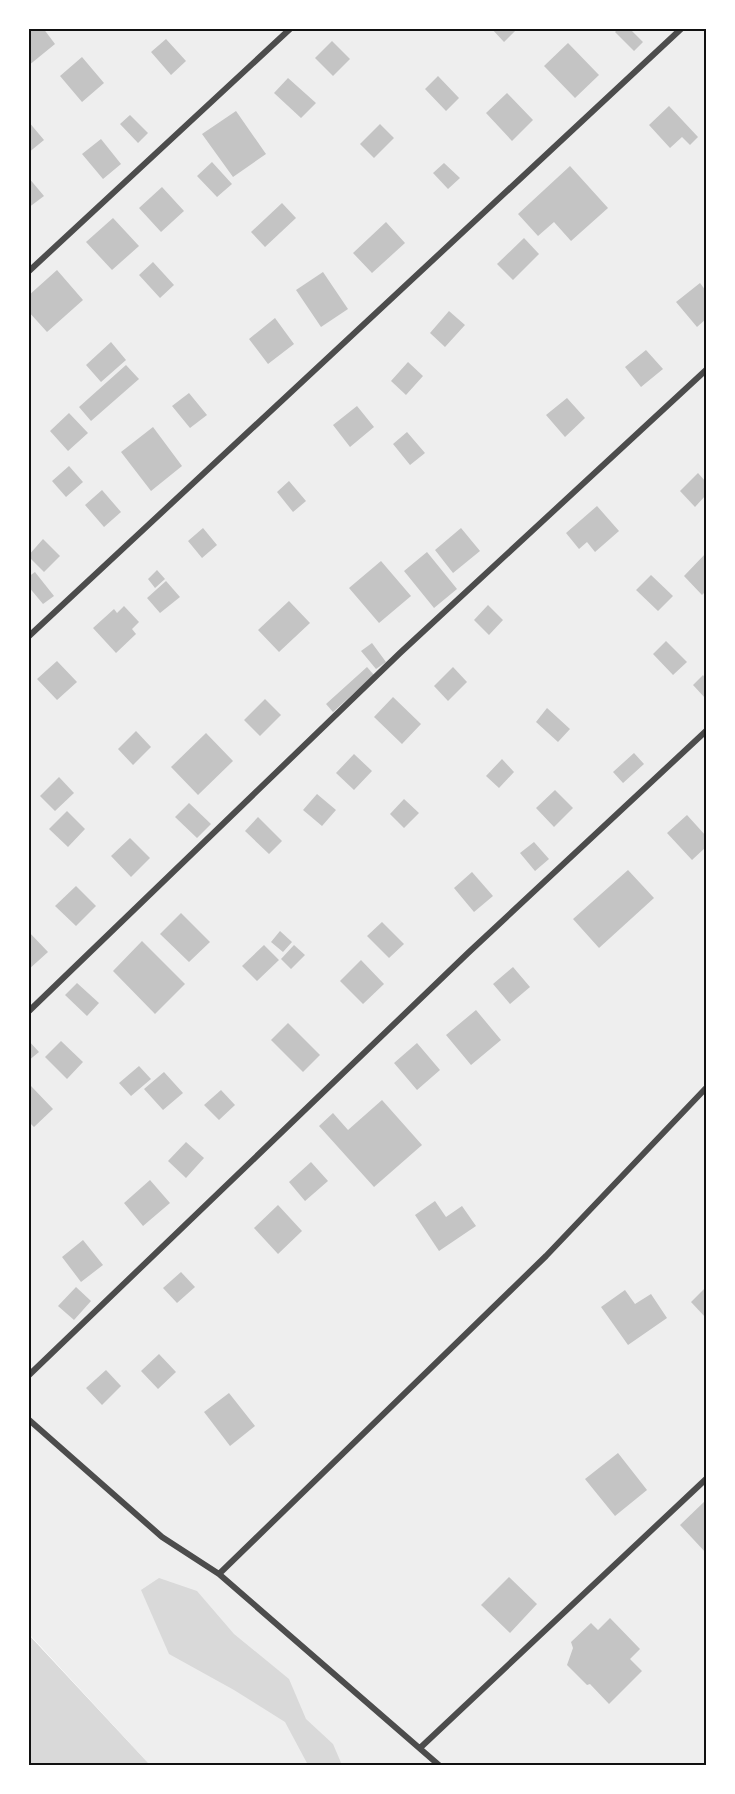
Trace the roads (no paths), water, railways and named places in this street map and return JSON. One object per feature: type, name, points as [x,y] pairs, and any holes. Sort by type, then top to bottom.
[{"type":"street","points":[[28,272],[291,28]]},
{"type":"street","points":[[28,637],[682,28]]},
{"type":"street","points":[[28,1012],[400,653],[706,370]]},
{"type":"street","points":[[28,1376],[468,952],[706,731]]},
{"type":"street","points":[[219,1574],[546,1256],[706,1088]]},
{"type":"street","points":[[28,1419],[162,1537],[219,1574],[440,1766]]},
{"type":"street","points":[[420,1748],[706,1479]]}]
